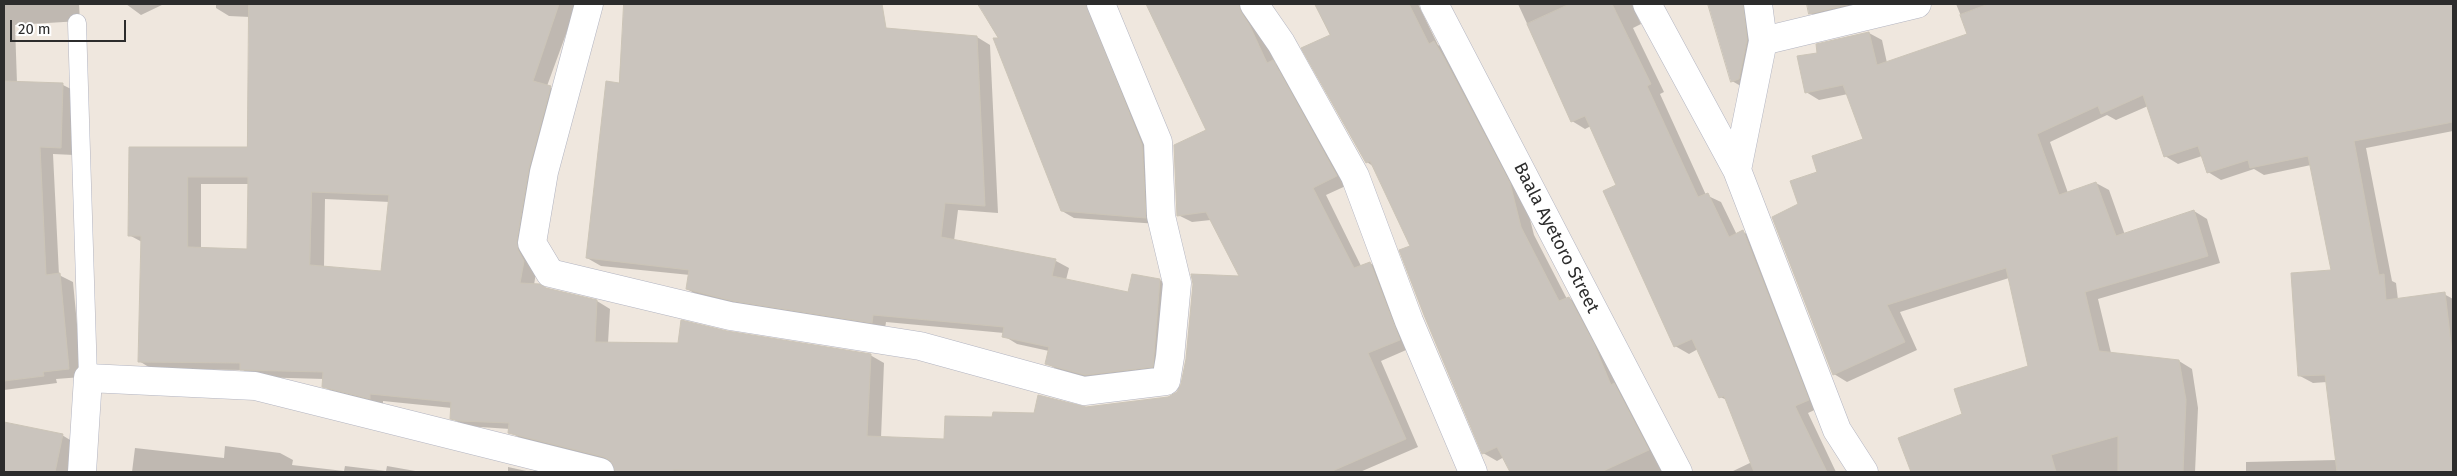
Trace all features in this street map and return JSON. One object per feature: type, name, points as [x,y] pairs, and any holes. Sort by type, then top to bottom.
[{"type":"street","points":[[589,4],[544,172],[532,243],[550,272],[730,316],[920,346],[1084,391],[1166,381],[1177,284],[1161,216],[1158,142],[1101,4]]},
{"type":"street","points":[[1254,4],[1281,43],[1355,176],[1410,321],[1474,472]]},
{"type":"street","name":"Baala Ayetoro Street","points":[[1434,4],[1678,472]]},
{"type":"street","points":[[1647,4],[1736,170],[1837,430],[1864,472]]},
{"type":"street","points":[[1736,170],[1764,41],[1758,4]]},
{"type":"street","points":[[1764,41],[1917,4]]},
{"type":"street","points":[[82,472],[88,378],[254,386],[600,472]]},
{"type":"lane","points":[[77,23],[88,378]]},
{"type":"building","points":[[249,4],[559,4],[533,81],[551,86],[529,168],[517,240],[518,250],[524,261],[520,283],[540,284],[546,288],[597,300],[595,342],[678,343],[681,320],[727,331],[871,354],[867,436],[944,439],[945,416],[992,417],[993,412],[1034,413],[1038,395],[1086,407],[1168,397],[1177,392],[1181,384],[1186,359],[1193,284],[1191,274],[1239,276],[1206,212],[1177,216],[1174,145],[1206,130],[1146,4],[1239,4],[1241,12],[1250,26],[1267,63],[1273,60],[1337,176],[1313,188],[1354,268],[1370,262],[1400,340],[1368,353],[1406,439],[1330,472],[740,472],[673,470],[673,472],[615,472],[611,461],[604,457],[508,433],[509,423],[450,419],[451,402],[370,394],[370,399],[322,387],[323,372],[240,370],[240,363],[138,362],[141,236],[128,236],[129,147],[247,147]],"holes":[[[188,177],[248,177],[247,249],[188,247]],[[312,192],[389,195],[381,271],[310,265]]]},
{"type":"building","points":[[624,4],[882,4],[886,28],[977,36],[985,206],[945,203],[941,237],[1056,259],[1052,276],[1128,292],[1132,274],[1160,279],[1153,367],[1085,375],[1045,364],[1049,347],[1002,337],[1004,327],[873,315],[872,323],[733,301],[686,289],[689,270],[586,258],[606,81],[619,83]]},
{"type":"building","points":[[978,4],[1086,4],[1142,145],[1146,218],[1061,211],[993,38],[998,38]]},
{"type":"building","points":[[1315,4],[1409,4],[1429,44],[1434,41],[1444,58],[1510,183],[1521,227],[1559,301],[1569,297],[1594,344],[1611,385],[1614,383],[1649,450],[1601,472],[1510,472],[1497,447],[1482,454],[1399,250],[1410,246],[1370,161],[1366,163],[1301,48],[1330,35]]},
{"type":"building","points":[[1570,4],[1612,4],[1651,84],[1647,86],[1698,197],[1708,193],[1729,237],[1743,230],[1809,400],[1795,406],[1827,472],[1754,472],[1724,396],[1719,398],[1692,339],[1674,347],[1603,191],[1616,185],[1585,116],[1571,122],[1527,24]]},
{"type":"building","points":[[1708,4],[1743,4],[1747,40],[1739,79],[1731,82]]},
{"type":"building","points":[[1807,4],[1851,4],[1809,14]]},
{"type":"building","points":[[1989,4],[2453,4],[2453,122],[2354,141],[2379,275],[2384,274],[2386,300],[2445,292],[2453,360],[2453,472],[2337,472],[2325,375],[2298,376],[2291,273],[2331,270],[2308,156],[2250,168],[2248,160],[2207,173],[2198,146],[2164,157],[2143,95],[2101,114],[2098,106],[2037,134],[2059,195],[2096,182],[2116,236],[2194,210],[2208,256],[2085,292],[2099,351],[2179,360],[2186,400],[2183,472],[2118,472],[2118,436],[2051,455],[2056,472],[1911,472],[1898,438],[1962,414],[1954,389],[2028,366],[2006,268],[1887,305],[1905,342],[1833,375],[1772,217],[1798,204],[1790,181],[1817,172],[1812,156],[1863,139],[1843,85],[1805,93],[1797,56],[1817,53],[1816,44],[1869,32],[1877,65],[1967,34],[1960,15]]},
{"type":"building","points":[[4,81],[63,83],[61,148],[40,147],[46,275],[60,273],[69,369],[43,372],[44,376],[4,381]]},
{"type":"building","points":[[4,422],[63,434],[55,472],[4,472]]}]
